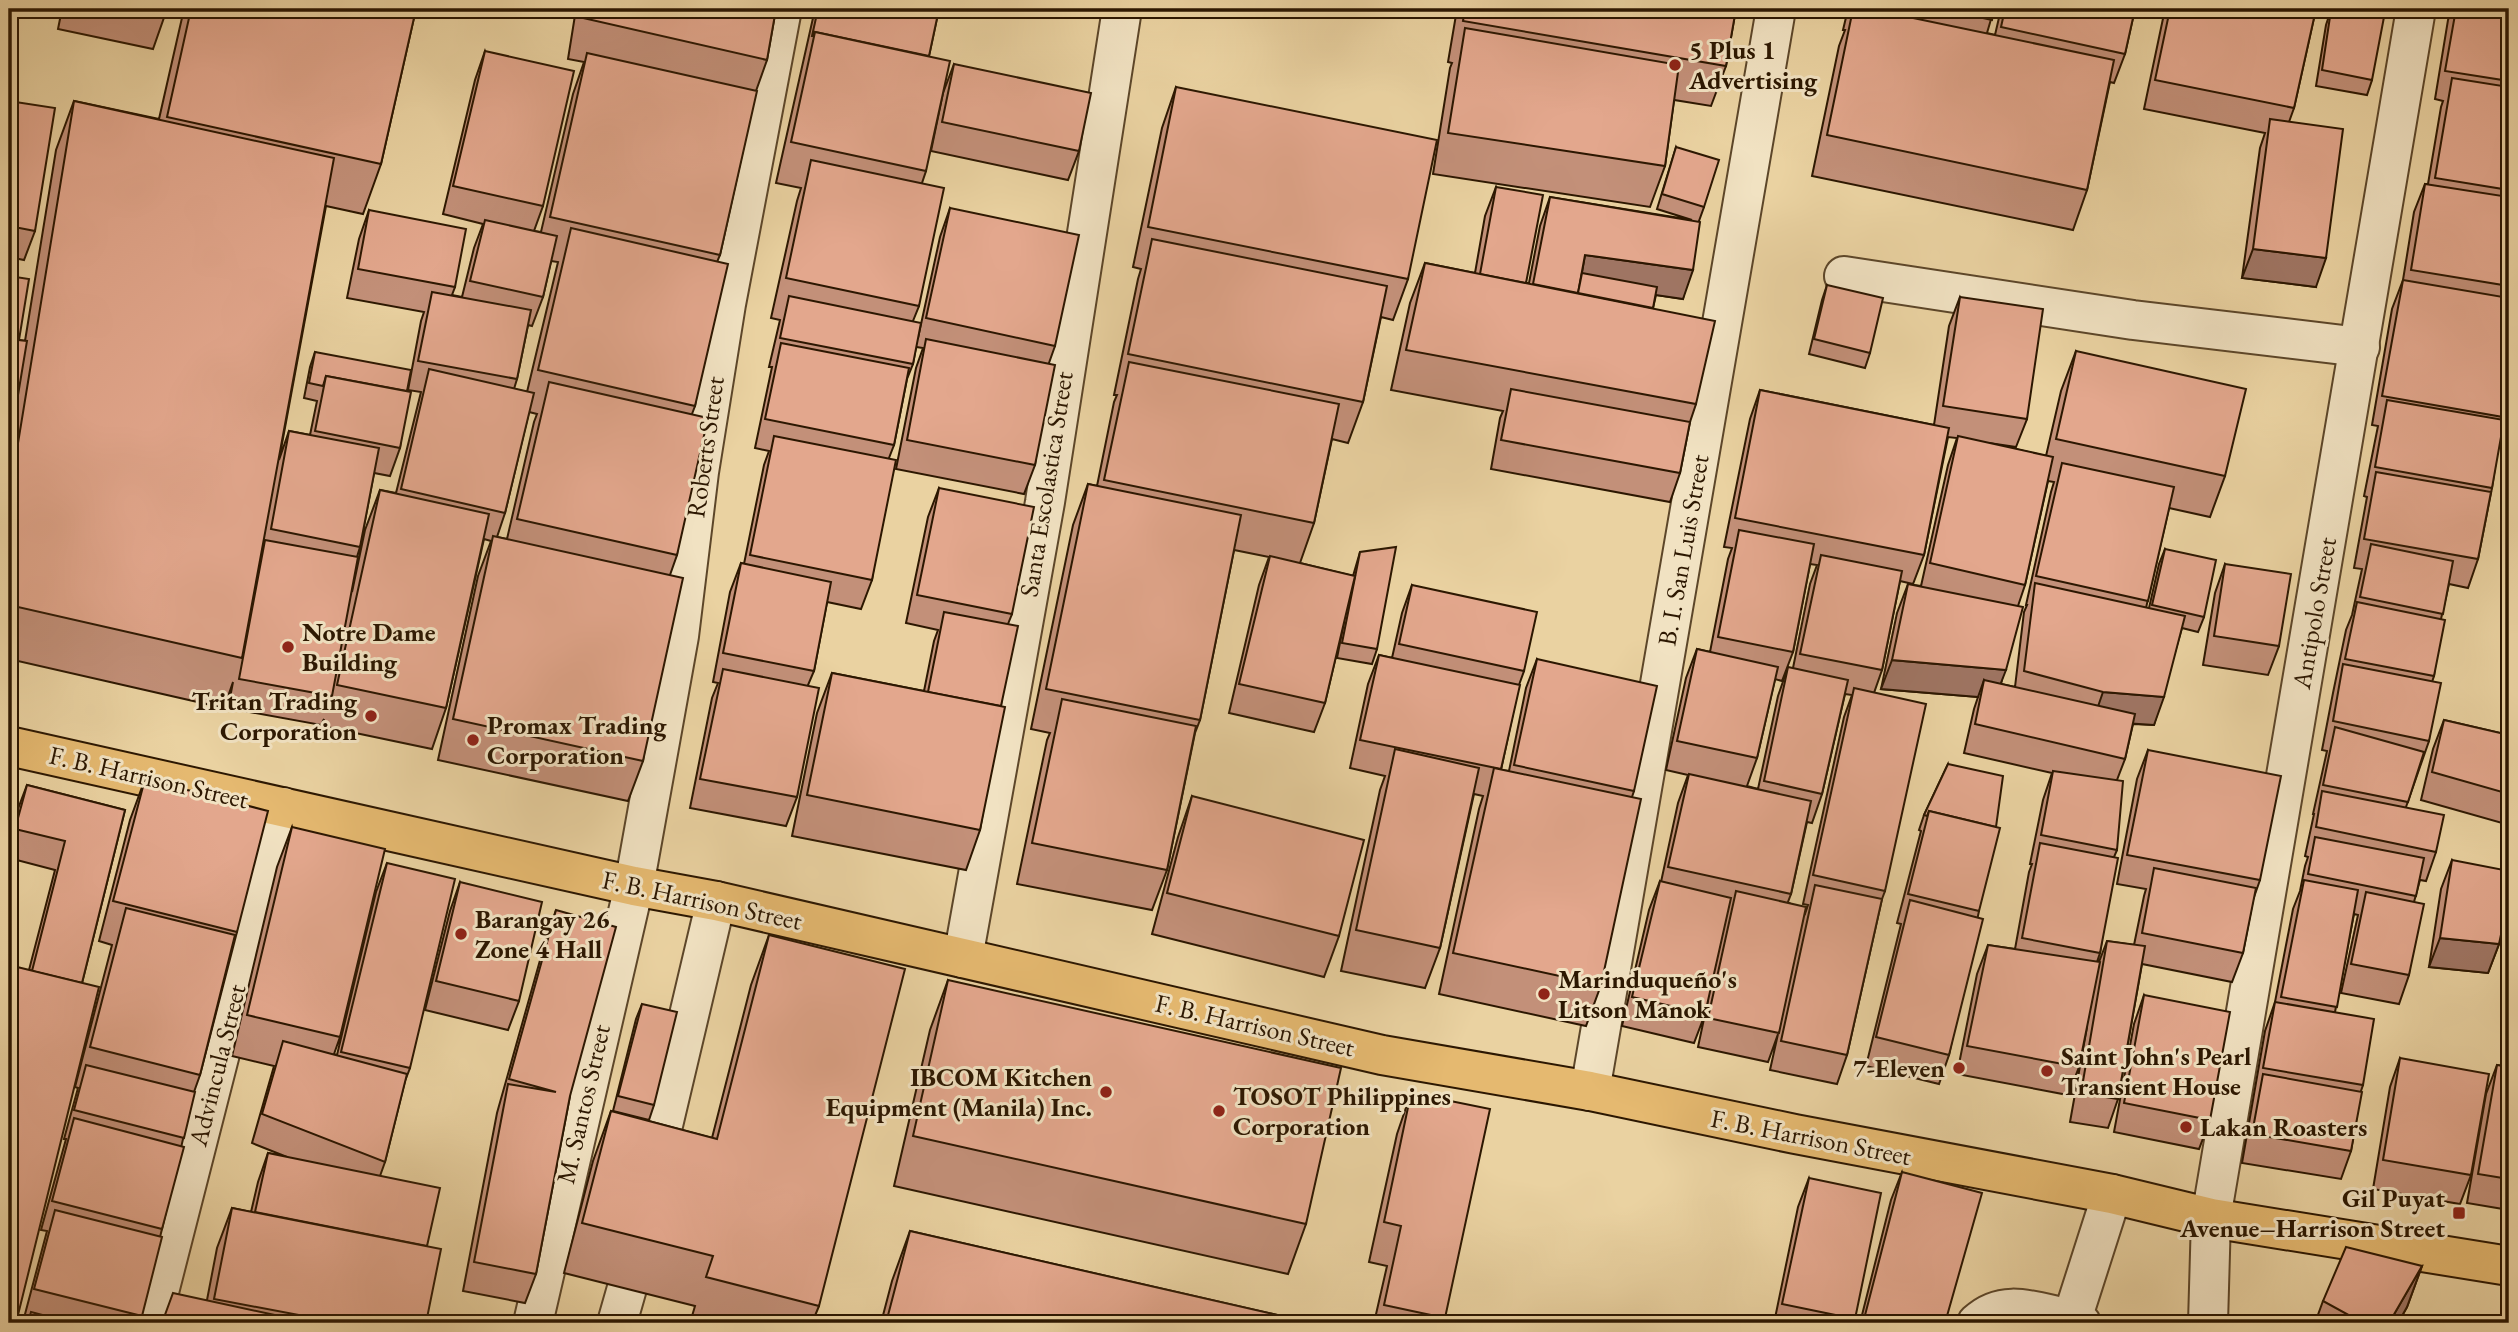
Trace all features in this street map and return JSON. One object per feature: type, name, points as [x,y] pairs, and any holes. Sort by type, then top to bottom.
[{"type":"main road","name":"F. B. Harrison Street","points":[[9,746],[634,886],[716,901],[1382,1055],[1590,1091],[1795,1135],[2112,1194],[2211,1218],[2509,1266]]},
{"type":"street","name":"Roberts Street","points":[[634,886],[678,636],[699,472],[726,304],[782,9]]},
{"type":"street","name":"Santa Escolastica Street","points":[[963,958],[1045,502],[1122,9]]},
{"type":"street","name":"B. I. San Luis Street","points":[[1590,1091],[1776,9]]},
{"type":"street","name":"Antipolo Street","points":[[2208,1323],[2211,1218],[2416,9]]},
{"type":"street","points":[[1844,276],[2133,320],[2360,347]]},
{"type":"street","name":"Advincula Street","points":[[151,1323],[283,807]]},
{"type":"street","name":"M. Santos Street","points":[[533,1323],[634,886]]},
{"type":"street","points":[[650,1176],[716,901]]},
{"type":"street","points":[[1977,1323],[1990,1311],[2006,1307],[2077,1321],[2112,1194]]},
{"type":"building","points":[[191,9],[416,9],[381,164],[167,117]]},
{"type":"building","points":[[584,9],[776,9],[767,60],[583,18]]},
{"type":"building","points":[[818,9],[939,9],[929,56],[815,32],[812,36]]},
{"type":"building","points":[[1465,9],[1736,9],[1726,66],[1463,21]]},
{"type":"building","points":[[1853,9],[1870,9],[2114,60],[2087,190],[1827,135]]},
{"type":"building","points":[[1943,9],[1994,9],[1992,20]]},
{"type":"building","points":[[2005,9],[2135,9],[2125,54],[2001,27]]},
{"type":"building","points":[[2170,9],[2316,9],[2294,108],[2155,80]]},
{"type":"building","points":[[2456,9],[2509,9],[2509,81],[2445,71]]},
{"type":"building","points":[[2331,10],[2384,17],[2372,80],[2322,70]]},
{"type":"building","points":[[1465,28],[1679,65],[1665,166],[1448,133]]},
{"type":"building","points":[[815,32],[950,61],[926,171],[791,142]]},
{"type":"building","points":[[485,51],[574,71],[543,206],[453,186]]},
{"type":"building","points":[[587,53],[757,91],[720,255],[550,217]]},
{"type":"building","points":[[954,64],[1091,93],[1079,151],[942,122]]},
{"type":"building","points":[[2452,78],[2509,87],[2509,190],[2435,178]]},
{"type":"building","points":[[1176,87],[1437,140],[1408,279],[1148,227]]},
{"type":"building","points":[[9,101],[55,108],[35,231],[9,226]]},
{"type":"building","points":[[74,101],[334,158],[242,658],[9,605],[9,498]]},
{"type":"building","points":[[2270,119],[2343,129],[2326,258],[2253,249]]},
{"type":"building","points":[[1676,147],[1719,160],[1704,207],[1662,194]]},
{"type":"building","points":[[811,160],[944,188],[919,306],[786,278]]},
{"type":"building","points":[[2425,184],[2509,197],[2509,286],[2411,270]]},
{"type":"building","points":[[1496,187],[1543,195],[1526,283],[1480,274]]},
{"type":"building","points":[[1550,197],[1700,222],[1693,270],[1585,255],[1578,293],[1533,284]]},
{"type":"building","points":[[950,208],[1079,235],[1055,346],[926,318]]},
{"type":"building","points":[[369,210],[466,229],[455,287],[358,269]]},
{"type":"building","points":[[485,220],[557,236],[543,297],[470,281]]},
{"type":"building","points":[[571,228],[728,264],[695,406],[538,370]]},
{"type":"building","points":[[1152,239],[1387,286],[1363,402],[1128,354]]},
{"type":"building","points":[[1425,263],[1715,321],[1696,404],[1406,350]]},
{"type":"building","points":[[1582,273],[1657,287],[1653,308],[1578,293]]},
{"type":"building","points":[[9,276],[29,279],[19,340],[9,339]]},
{"type":"building","points":[[2403,280],[2509,298],[2509,382],[2503,417],[2382,396]]},
{"type":"building","points":[[1827,285],[1883,298],[1870,353],[1814,339]]},
{"type":"building","points":[[432,292],[531,310],[517,379],[418,361]]},
{"type":"building","points":[[789,296],[921,323],[913,364],[780,338]]},
{"type":"building","points":[[1960,297],[2043,309],[2027,419],[1943,406]]},
{"type":"building","points":[[9,339],[27,341],[9,449]]},
{"type":"building","points":[[926,339],[1055,365],[1035,465],[907,440]]},
{"type":"building","points":[[781,343],[909,368],[894,445],[765,419]]},
{"type":"building","points":[[2076,351],[2246,389],[2225,476],[2056,439]]},
{"type":"building","points":[[315,352],[411,370],[407,391],[326,376],[323,386],[309,383]]},
{"type":"building","points":[[1129,362],[1339,404],[1314,523],[1104,480]]},
{"type":"building","points":[[429,369],[534,393],[505,513],[401,489]]},
{"type":"building","points":[[326,376],[411,392],[400,448],[315,431]]},
{"type":"building","points":[[549,382],[708,418],[677,555],[517,519]]},
{"type":"building","points":[[1511,389],[1690,422],[1680,473],[1501,440]]},
{"type":"building","points":[[1760,390],[1949,428],[1924,555],[1735,518]]},
{"type":"building","points":[[2387,400],[2504,420],[2492,488],[2375,467]]},
{"type":"building","points":[[289,431],[379,448],[360,547],[271,529]]},
{"type":"building","points":[[774,436],[896,460],[872,580],[750,555]]},
{"type":"building","points":[[1958,436],[2053,457],[2025,585],[1930,563]]},
{"type":"building","points":[[2062,463],[2174,487],[2148,601],[2036,576]]},
{"type":"building","points":[[2376,472],[2491,492],[2478,559],[2364,539]]},
{"type":"building","points":[[1088,484],[1241,515],[1200,720],[1046,689]]},
{"type":"building","points":[[939,488],[1034,507],[1012,614],[917,595]]},
{"type":"building","points":[[380,490],[489,514],[446,708],[337,685]]},
{"type":"building","points":[[1739,530],[1814,544],[1793,652],[1718,637]]},
{"type":"building","points":[[493,536],[683,578],[643,761],[453,719]]},
{"type":"building","name":"Notre Dame Building","points":[[265,540],[358,557],[332,696],[239,679]]},
{"type":"building","points":[[2371,544],[2453,561],[2443,614],[2360,597]]},
{"type":"building","points":[[1396,547],[1377,649],[1342,643],[1360,552]]},
{"type":"building","points":[[2165,549],[2216,560],[2204,617],[2152,605]]},
{"type":"building","points":[[1821,555],[1902,571],[1882,670],[1800,654]]},
{"type":"building","points":[[1270,556],[1355,576],[1325,703],[1239,684]]},
{"type":"building","points":[[741,563],[831,582],[814,671],[723,653]]},
{"type":"building","points":[[2225,564],[2291,574],[2279,646],[2214,636]]},
{"type":"building","points":[[2035,583],[2185,616],[2164,697],[2103,692],[2024,671]]},
{"type":"building","points":[[1908,584],[2023,607],[2006,670],[1892,660]]},
{"type":"building","points":[[1412,585],[1537,612],[1524,671],[1399,644]]},
{"type":"building","points":[[2357,602],[2445,620],[2434,676],[2345,659]]},
{"type":"building","points":[[944,612],[1018,626],[1001,706],[928,692]]},
{"type":"building","points":[[1697,649],[1778,667],[1757,758],[1677,741]]},
{"type":"building","points":[[1379,655],[1520,685],[1501,769],[1360,740]]},
{"type":"building","points":[[1537,659],[1657,686],[1634,791],[1514,765]]},
{"type":"building","points":[[2343,664],[2441,683],[2429,741],[2333,721]]},
{"type":"building","points":[[1788,667],[1848,680],[1822,794],[1764,781]]},
{"type":"building","points":[[723,669],[819,688],[797,797],[700,779]]},
{"type":"building","points":[[832,673],[1005,707],[980,830],[807,795]]},
{"type":"building","points":[[1984,680],[2135,714],[2125,759],[1975,724]]},
{"type":"building","points":[[1854,688],[1926,704],[1885,891],[1813,875]]},
{"type":"building","points":[[1062,699],[1196,726],[1167,870],[1032,843]]},
{"type":"building","points":[[2444,720],[2509,735],[2509,794],[2432,772]]},
{"type":"building","points":[[2335,727],[2424,752],[2408,802],[2323,785]]},
{"type":"building","points":[[1395,749],[1479,768],[1440,948],[1356,930]]},
{"type":"building","points":[[2148,750],[2281,776],[2260,880],[2127,855]]},
{"type":"building","points":[[1948,764],[2003,776],[1996,827],[1929,811],[1927,816],[1924,815]]},
{"type":"building","points":[[1494,768],[1641,799],[1601,985],[1453,953]]},
{"type":"building","points":[[2053,771],[2123,781],[2117,850],[2041,835]]},
{"type":"building","points":[[1689,774],[1811,801],[1791,894],[1668,867]]},
{"type":"building","points":[[145,779],[268,811],[237,932],[113,901]]},
{"type":"building","points":[[27,785],[125,810],[82,983],[32,971],[65,841],[15,829]]},
{"type":"building","points":[[2322,791],[2444,815],[2436,852],[2316,827]]},
{"type":"building","points":[[1192,796],[1364,840],[1339,936],[1167,893]]},
{"type":"building","points":[[1929,811],[2000,828],[1979,911],[1908,894]]},
{"type":"building","points":[[292,827],[385,849],[340,1037],[247,1015]]},
{"type":"building","points":[[2315,837],[2424,858],[2416,896],[2308,874]]},
{"type":"building","points":[[2040,843],[2118,858],[2100,953],[2022,938]]},
{"type":"building","points":[[2452,860],[2509,871],[2509,897],[2499,944],[2440,938]]},
{"type":"building","points":[[387,863],[455,879],[410,1068],[341,1052]]},
{"type":"building","points":[[2154,868],[2256,888],[2243,953],[2142,933]]},
{"type":"building","points":[[2304,880],[2358,890],[2337,1007],[2281,997]]},
{"type":"building","points":[[1660,881],[1731,898],[1705,1014],[1632,997]]},
{"type":"building","points":[[460,882],[542,902],[519,1001],[436,981]]},
{"type":"building","points":[[1815,885],[1882,899],[1847,1055],[1781,1041]]},
{"type":"building","points":[[1736,891],[1806,907],[1779,1033],[1708,1018]]},
{"type":"building","points":[[2366,892],[2424,904],[2409,975],[2351,964]]},
{"type":"building","points":[[1910,900],[1983,919],[1949,1055],[1876,1037]]},
{"type":"building","points":[[126,908],[235,935],[200,1075],[90,1047]]},
{"type":"building","points":[[556,910],[616,927],[570,1096],[536,1274],[474,1262],[508,1084],[556,1092],[509,1079]]},
{"type":"building","points":[[769,935],[905,969],[819,1306],[706,1277],[713,1256],[582,1223],[611,1111],[717,1139]]},
{"type":"building","points":[[2107,941],[2145,946],[2118,1099],[2081,1093]]},
{"type":"building","points":[[1988,945],[2100,962],[2079,1067],[1967,1046]]},
{"type":"building","points":[[9,965],[99,987],[16,1323],[9,1323]]},
{"type":"building","points":[[948,980],[1341,1068],[1306,1224],[913,1136]]},
{"type":"building","points":[[2144,995],[2230,1012],[2210,1120],[2124,1103]]},
{"type":"building","points":[[2275,1002],[2374,1019],[2363,1085],[2263,1068]]},
{"type":"building","points":[[642,1004],[677,1012],[654,1105],[618,1096]]},
{"type":"building","points":[[283,1041],[407,1074],[385,1162],[262,1114]]},
{"type":"building","points":[[2400,1058],[2489,1074],[2471,1175],[2383,1160]]},
{"type":"building","points":[[86,1065],[195,1092],[184,1138],[74,1110]]},
{"type":"building","points":[[2497,1065],[2509,1067],[2509,1179],[2478,1174]]},
{"type":"building","points":[[2263,1074],[2362,1092],[2351,1151],[2252,1134]]},
{"type":"building","points":[[1411,1093],[1490,1109],[1445,1318],[1384,1305],[1401,1226],[1384,1222]]},
{"type":"building","points":[[74,1118],[184,1147],[162,1229],[52,1201]]},
{"type":"building","points":[[268,1153],[440,1188],[427,1246],[255,1212]]},
{"type":"building","points":[[1902,1172],[1982,1193],[1945,1323],[1863,1323]]},
{"type":"building","points":[[1809,1178],[1881,1193],[1855,1319],[1782,1304]]},
{"type":"building","points":[[232,1208],[441,1249],[426,1323],[341,1323],[214,1299]]},
{"type":"building","points":[[55,1210],[162,1237],[142,1316],[34,1289]]},
{"type":"building","points":[[910,1231],[1312,1323],[886,1323]]},
{"type":"building","points":[[2346,1247],[2422,1266],[2389,1323],[2363,1323],[2323,1301]]},
{"type":"building","points":[[173,1293],[312,1323],[162,1323]]},
{"type":"building","points":[[31,1312],[73,1323],[28,1323]]},
{"type":"place","name":"5 Plus 1 Advertising","points":[[1675,65]]},
{"type":"place","name":"Notre Dame Building","points":[[288,647]]},
{"type":"place","name":"Tritan Trading Corporation","points":[[371,716]]},
{"type":"place","name":"Promax Trading Corporation","points":[[473,740]]},
{"type":"place","name":"Barangay 26 Zone 4 Hall","points":[[461,934]]},
{"type":"place","name":"Marinduqueño's Litson Manok","points":[[1544,994]]},
{"type":"place","name":"7-Eleven","points":[[1959,1068]]},
{"type":"place","name":"Saint John's Pearl Transient House","points":[[2047,1071]]},
{"type":"place","name":"IBCOM Kitchen Equipment (Manila) Inc.","points":[[1106,1092]]},
{"type":"place","name":"TOSOT Philippines Corporation","points":[[1219,1111]]},
{"type":"place","name":"Lakan Roasters","points":[[2186,1127]]},
{"type":"place","name":"Gil Puyat Avenue–Harrison Street","points":[[2459,1213]]}]
